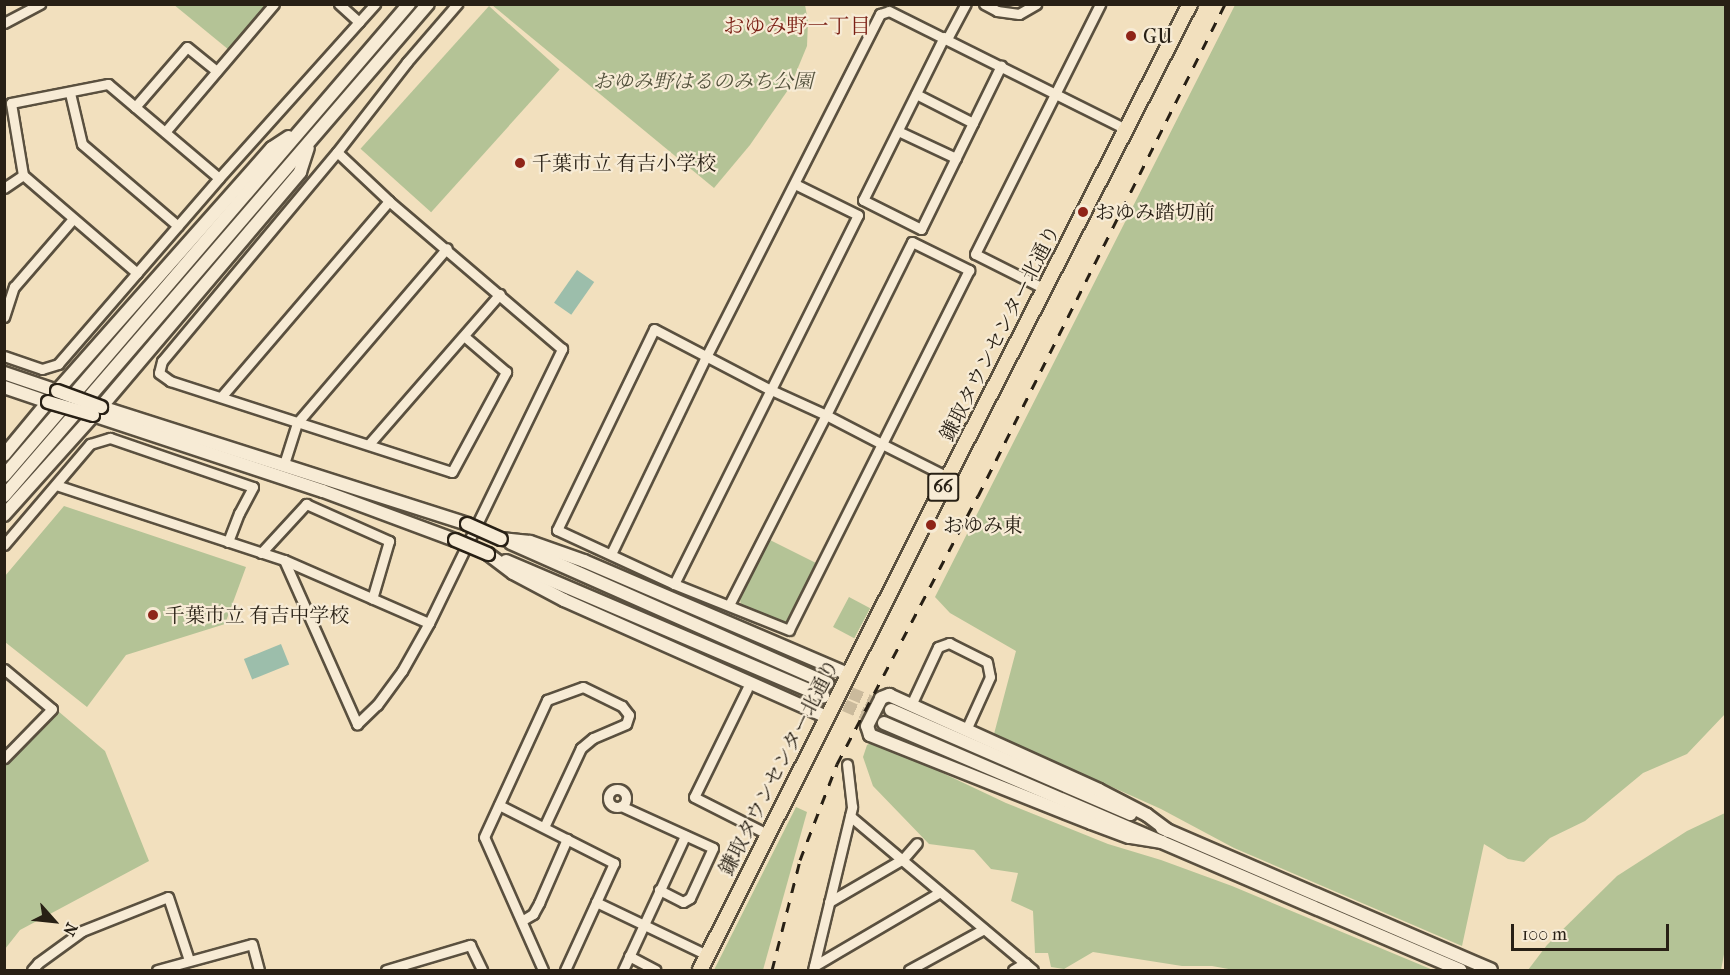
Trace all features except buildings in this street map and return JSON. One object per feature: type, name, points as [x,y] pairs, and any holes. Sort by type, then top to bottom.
[{"type":"main road","name":"鎌取タウンセンター北通り","points":[[700,970],[826,717],[1190,4]]},
{"type":"street","points":[[165,132],[274,4]]},
{"type":"street","points":[[339,4],[359,22]]},
{"type":"street","points":[[4,356],[42,369],[58,364],[219,178],[375,4]]},
{"type":"street","points":[[4,476],[409,4]]},
{"type":"street","points":[[4,496],[428,4]]},
{"type":"street","points":[[457,4],[406,62],[337,152],[162,361],[159,373],[170,381],[452,472],[506,372],[465,337]]},
{"type":"street","points":[[966,4],[945,38],[863,200],[921,229],[1001,66]]},
{"type":"street","points":[[984,4],[997,11],[1019,14],[1036,4]]},
{"type":"street","points":[[1044,289],[975,254],[1100,4]]},
{"type":"street","points":[[4,23],[36,5]]},
{"type":"street","points":[[611,554],[706,357],[880,14],[889,11],[1126,129]]},
{"type":"street","points":[[135,107],[187,47],[217,71]]},
{"type":"street","points":[[137,273],[23,175],[10,103],[108,84],[219,178]]},
{"type":"street","points":[[70,93],[82,144],[178,226]]},
{"type":"street","points":[[916,94],[973,123]]},
{"type":"street","points":[[898,130],[956,158]]},
{"type":"street","points":[[4,454],[272,148],[283,139],[296,134]]},
{"type":"street","points":[[4,515],[97,411],[300,172],[309,144]]},
{"type":"street","points":[[284,560],[357,724],[377,705],[402,671],[429,622],[562,349],[447,248],[389,201],[337,152]]},
{"type":"street","points":[[4,188],[23,175]]},
{"type":"street","points":[[674,584],[769,389],[858,215],[795,184]]},
{"type":"street","points":[[221,397],[389,201]]},
{"type":"street","points":[[4,317],[14,287],[73,219]]},
{"type":"street","points":[[729,605],[826,415],[912,242],[969,270],[882,444],[789,630],[674,584],[557,530],[654,329],[769,389],[826,415],[882,444],[948,477]]},
{"type":"street","points":[[284,464],[297,423],[447,248]]},
{"type":"street","points":[[369,444],[465,337],[500,294]]},
{"type":"street","points":[[4,373],[57,391],[97,411],[323,490],[455,540],[823,696]]},
{"type":"street","points":[[4,387],[48,402],[97,411],[284,464],[467,524],[827,683]]},
{"type":"street","points":[[4,545],[90,444],[110,438],[253,487],[239,513],[228,542]]},
{"type":"street","points":[[56,485],[284,560],[429,622]]},
{"type":"street","points":[[261,553],[306,504],[389,541],[372,599]]},
{"type":"street","points":[[501,539],[530,542],[584,561],[848,674]]},
{"type":"street","points":[[488,554],[513,573],[564,600],[826,717]]},
{"type":"street","points":[[911,705],[938,647],[949,643],[987,662],[990,676],[966,730]]},
{"type":"street","points":[[4,669],[52,709],[4,758]]},
{"type":"street","points":[[543,970],[523,920],[484,837],[547,700],[583,687],[622,706],[629,715],[626,724],[593,738],[581,748],[544,827]]},
{"type":"street","points":[[747,690],[694,797],[767,834]]},
{"type":"street","points":[[885,695],[1099,790],[1147,815],[1165,836],[1129,837],[1091,824],[867,731],[881,698],[885,695]]},
{"type":"street","points":[[891,710],[1165,836],[1445,958],[1491,970]]},
{"type":"street","points":[[884,723],[1165,836]]},
{"type":"street","points":[[814,968],[852,807],[847,764]]},
{"type":"street","points":[[499,805],[614,862],[565,970]]},
{"type":"street","points":[[621,806],[713,848],[690,898],[683,902],[659,891]]},
{"type":"street","points":[[850,816],[1033,970]]},
{"type":"street","points":[[623,970],[685,836]]},
{"type":"street","points":[[523,920],[533,914],[539,903],[567,839]]},
{"type":"street","points":[[829,902],[903,859],[916,843]]},
{"type":"street","points":[[814,968],[940,892]]},
{"type":"street","points":[[32,970],[82,932],[168,897],[189,960]]},
{"type":"street","points":[[596,902],[707,955]]},
{"type":"street","points":[[909,970],[984,929]]},
{"type":"street","points":[[157,970],[252,944],[260,970]]},
{"type":"street","points":[[386,970],[470,945],[483,970]]},
{"type":"street","points":[[629,956],[655,970]]},
{"type":"street","points":[[1445,958],[1460,970]]},
{"type":"street","points":[[1012,970],[1025,963]]},
{"type":"green space","points":[[173,4],[269,5],[229,50]]},
{"type":"green space","name":"おゆみ野はるのみち公園","points":[[492,5],[805,5],[808,21],[807,46],[790,87],[750,145],[714,188]]},
{"type":"green space","points":[[1235,5],[1725,5],[1725,714],[1687,754],[1643,773],[1585,821],[1550,838],[1524,862],[1508,859],[1484,844],[1462,946],[1234,848],[1161,809],[994,734],[1016,651],[950,613],[935,597]]},
{"type":"green space","points":[[489,6],[560,70],[431,212],[361,149]]},
{"type":"green space","points":[[64,506],[246,567],[225,624],[126,655],[87,707],[5,642],[5,576]]},
{"type":"green space","points":[[768,539],[816,563],[788,622],[783,624],[741,606],[740,599]]},
{"type":"green space","points":[[849,597],[870,608],[854,638],[833,627]]},
{"type":"green space","points":[[58,711],[105,751],[149,861],[20,930],[5,949],[5,764]]},
{"type":"green space","points":[[875,741],[1006,803],[1108,844],[1161,860],[1232,886],[1433,970],[1234,970],[1212,966],[1182,966],[1093,952],[1064,969],[1051,967],[1048,953],[1035,953],[1033,911],[1011,901],[1018,873],[991,869],[974,850],[929,844],[873,786],[863,757],[867,745]]},
{"type":"green space","points":[[796,807],[807,812],[763,970],[714,970]]},
{"type":"green space","points":[[1725,813],[1726,944],[1721,970],[1528,970],[1547,945],[1617,876],[1687,831]]},
{"type":"shaded area","points":[[577,270],[594,282],[571,315],[554,303]]},
{"type":"shaded area","points":[[281,644],[289,664],[252,679],[244,659]]},
{"type":"tunnel","points":[[834,686],[891,710]]},
{"type":"tunnel","points":[[828,698],[880,721]]},
{"type":"railway","points":[[772,970],[800,860],[837,764],[978,496],[1225,4]]},
{"type":"place","name":"GU","points":[[1131,36]]},
{"type":"place","name":"千葉市立 有吉小学校","points":[[520,163]]},
{"type":"place","name":"おゆみ踏切前","points":[[1083,212]]},
{"type":"place","name":"おゆみ東","points":[[931,525]]},
{"type":"place","name":"千葉市立 有吉中学校","points":[[153,615]]},
{"type":"district","name":"おゆみ野一丁目","points":[[797,26]]}]
